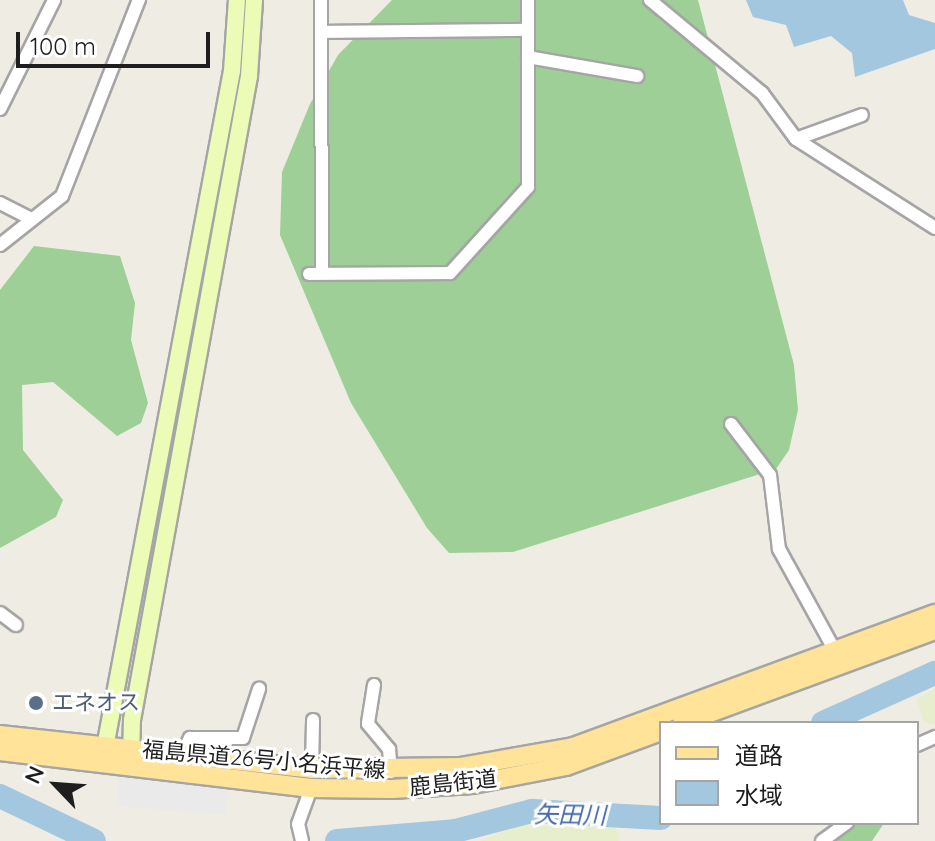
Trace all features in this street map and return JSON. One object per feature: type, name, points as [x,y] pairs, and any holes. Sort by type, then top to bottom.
[{"type":"main road","name":"福島県道26号小名浜平線","points":[[0,735],[131,758],[182,755],[312,769],[391,772],[573,747],[935,614]]},
{"type":"main road","points":[[687,721],[935,630]]},
{"type":"main road","name":"鹿島街道","points":[[131,758],[311,788],[473,784],[566,766],[659,732]]},
{"type":"main road","points":[[0,751],[103,755]]},
{"type":"street","points":[[0,109],[54,0]]},
{"type":"street","points":[[0,245],[62,196],[139,0]]},
{"type":"street","points":[[103,755],[232,71],[237,0]]},
{"type":"street","points":[[131,758],[249,76],[254,0]]},
{"type":"street","points":[[321,0],[316,274],[450,273],[528,187],[528,0]]},
{"type":"street","points":[[650,0],[762,93],[796,139],[935,228]]},
{"type":"street","points":[[321,32],[528,30]]},
{"type":"street","points":[[528,57],[637,76]]},
{"type":"street","points":[[796,139],[862,115]]},
{"type":"street","points":[[0,203],[32,219]]},
{"type":"street","points":[[731,424],[770,475],[779,549],[835,651]]},
{"type":"street","points":[[0,613],[16,625]]},
{"type":"street","points":[[374,685],[368,724],[389,749],[391,772]]},
{"type":"street","points":[[182,755],[190,738],[243,738],[259,689]]},
{"type":"street","points":[[312,769],[313,720]]},
{"type":"street","points":[[301,838],[311,788]]},
{"type":"green space","points":[[392,0],[698,0],[794,365],[798,410],[789,450],[776,469],[513,552],[449,553],[427,528],[351,403],[280,235],[282,172],[310,104],[338,55]]},
{"type":"green space","points":[[34,246],[120,256],[135,303],[131,340],[148,403],[141,423],[117,436],[53,382],[22,385],[23,450],[63,500],[56,517],[0,548],[0,290]]},
{"type":"green space","points":[[935,688],[933,724],[923,721],[917,699]]},
{"type":"green space","points":[[519,825],[616,828],[619,841],[479,841]]},
{"type":"green space","points":[[848,825],[883,825],[872,841],[837,841]]},
{"type":"shaded area","points":[[120,772],[229,782],[226,815],[116,806]]},
{"type":"water","points":[[746,0],[903,0],[909,15],[935,23],[935,49],[855,77],[852,53],[831,36],[794,47],[786,25],[753,17]]},
{"type":"waterway","name":"矢田川","points":[[827,721],[935,673]]},
{"type":"waterway","name":"矢田川","points":[[0,796],[94,841]]},
{"type":"waterway","name":"矢田川","points":[[337,841],[455,831],[532,811],[659,818]]},
{"type":"place","name":"エネオス","points":[[36,703]]}]
